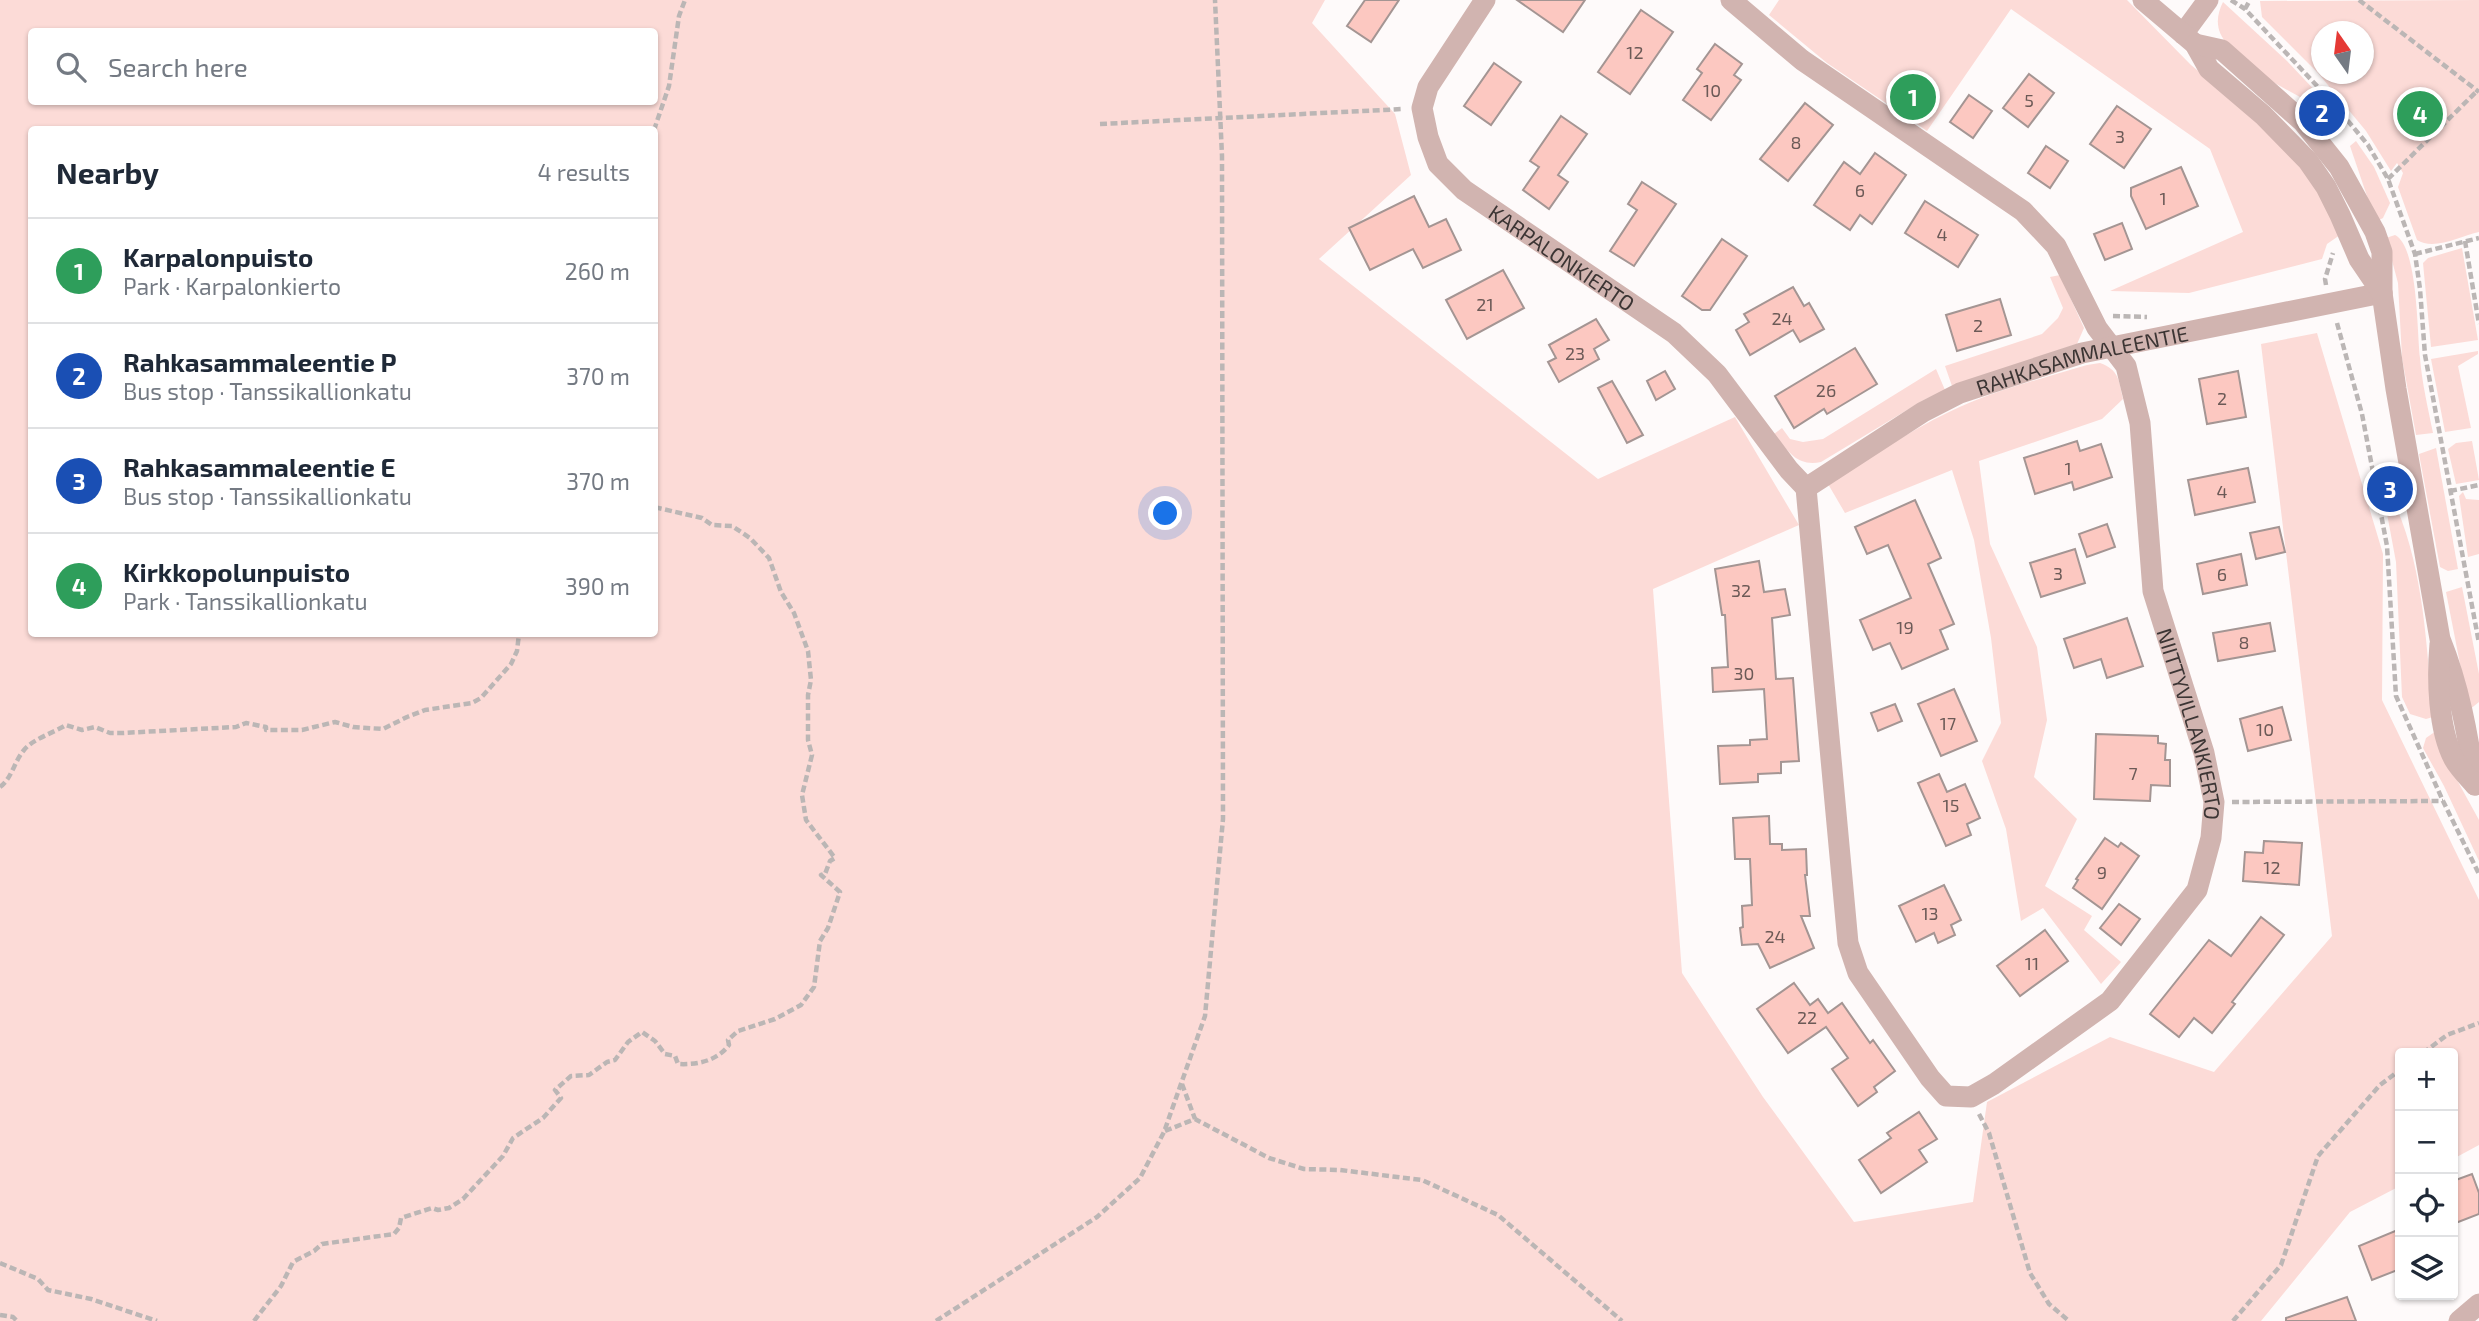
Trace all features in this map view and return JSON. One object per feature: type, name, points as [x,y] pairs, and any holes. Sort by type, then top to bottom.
[{"type":"street","points":[[1422,108],[1428,87],[1485,0]]},
{"type":"street","points":[[1731,0],[1802,60],[2023,211],[2056,246],[2097,328],[2110,347]]},
{"type":"street","points":[[2143,0],[2189,39],[2208,69],[2279,130],[2308,161],[2326,187],[2359,259],[2382,293]]},
{"type":"street","points":[[2189,39],[2208,0]]},
{"type":"street","points":[[2189,39],[2222,50],[2303,122],[2339,167],[2375,232],[2382,252],[2382,293],[2396,389],[2440,639],[2437,677],[2443,723],[2454,758],[2477,790]]},
{"type":"street","name":"KARPALONKIERTO","points":[[1422,108],[1428,137],[1438,164],[1464,190],[1674,333],[1717,374],[1789,470],[1806,488]]},
{"type":"street","name":"RAHKASAMMALEENTIE","points":[[1806,488],[1923,412],[1960,393],[2082,353],[2382,293]]},
{"type":"street","name":"NIITTYVILLANKIERTO","points":[[1971,1097],[1994,1084],[2110,1001],[2197,890],[2211,838],[2214,802],[2204,752],[2154,591],[2140,423],[2126,366],[2110,347]]},
{"type":"street","points":[[1806,488],[1848,943],[1858,972],[1930,1078],[1946,1096],[1971,1097]]},
{"type":"street","points":[[2459,1321],[2479,1304]]},
{"type":"path","points":[[655,126],[669,86],[679,16],[685,0]]},
{"type":"path","points":[[936,1321],[1097,1217],[1140,1178],[1164,1132],[1205,1016],[1223,820],[1220,118],[1215,0]]},
{"type":"path","points":[[2245,9],[2250,0]]},
{"type":"path","points":[[2359,0],[2478,92],[2388,179]]},
{"type":"path","points":[[2322,113],[2333,103]]},
{"type":"path","points":[[1100,124],[1422,108]]},
{"type":"path","points":[[2375,232],[2403,222]]},
{"type":"path","points":[[2415,254],[2479,238]]},
{"type":"path","points":[[2351,240],[2340,245],[2332,255],[2325,279],[2362,414],[2388,546],[2396,696],[2479,874]]},
{"type":"path","points":[[2465,242],[2479,324]]},
{"type":"path","points":[[2450,491],[2479,485]]},
{"type":"path","points":[[2377,491],[2390,489]]},
{"type":"path","points":[[254,1321],[281,1286],[293,1262],[322,1244],[394,1234],[399,1228],[401,1218],[432,1209],[449,1208],[463,1199],[503,1156],[513,1138],[543,1118],[561,1098],[555,1090],[571,1076],[589,1074],[615,1060],[628,1042],[642,1032],[655,1041],[665,1054],[675,1056],[678,1065],[699,1065],[725,1051],[729,1040],[738,1031],[775,1019],[801,1005],[814,987],[820,941],[828,928],[841,892],[821,875],[825,874],[830,861],[835,859],[806,820],[802,795],[812,755],[808,740],[808,651],[794,613],[781,593],[769,558],[750,538],[732,526],[712,525],[702,518],[658,509]]},
{"type":"path","points":[[0,787],[25,749],[66,725],[87,730],[95,727],[110,733],[236,727],[246,723],[266,727],[267,730],[302,730],[335,722],[353,727],[383,729],[425,710],[472,703],[481,698],[511,664],[517,651],[519,637]]},
{"type":"path","points":[[2214,802],[2443,801]]},
{"type":"path","points":[[2430,1048],[2447,1035],[2479,1023]]},
{"type":"path","points":[[2233,1321],[2281,1265],[2318,1156],[2380,1085],[2395,1074]]},
{"type":"path","points":[[1181,1083],[1195,1119],[1269,1158],[1304,1169],[1340,1170],[1422,1180],[1498,1215],[1622,1321]]},
{"type":"path","points":[[1971,1097],[1989,1133],[2030,1273],[2049,1304],[2069,1321]]},
{"type":"path","points":[[1164,1132],[1195,1119]]},
{"type":"path","points":[[0,1263],[38,1279],[48,1290],[91,1299],[157,1321]]},
{"type":"path","points":[[0,1315],[12,1317],[17,1321]]},
{"type":"shaded area","points":[[0,0],[1325,0],[1312,23],[1395,114],[1411,175],[1319,259],[1598,479],[1735,417],[1799,525],[1653,589],[1682,973],[1763,1097],[1854,1222],[1973,1202],[1987,1102],[2110,1037],[2214,1072],[2332,936],[2261,344],[2317,333],[2383,554],[2382,700],[2479,900],[2479,1145],[2458,1156],[2458,1048],[2395,1048],[2395,1189],[2350,1212],[2261,1321],[0,1321]]},
{"type":"shaded area","points":[[1779,0],[2127,0],[2191,65],[2273,133],[2304,168],[2328,207],[2340,235],[2327,244],[2322,259],[2189,293],[2110,291],[2243,232],[2210,149],[2011,9],[1927,131],[1827,63],[1769,15]]},
{"type":"shaded area","points":[[2479,0],[2479,232],[2448,242],[2431,244],[2417,240],[2398,187],[2403,173],[2397,163],[2391,171],[2366,131],[2327,84],[2374,84],[2374,21],[2311,21],[2311,66],[2262,17],[2260,1]]},
{"type":"shaded area","points":[[2223,2],[2287,61],[2321,97],[2318,107],[2271,81],[2228,45],[2218,25]]},
{"type":"shaded area","points":[[2356,141],[2374,167],[2390,203],[2383,218],[2379,220],[2368,199],[2350,146]]},
{"type":"shaded area","points":[[2395,235],[2403,242],[2412,272],[2421,367],[2433,433],[2416,435],[2402,358],[2398,283],[2386,238]]},
{"type":"shaded area","points":[[2462,248],[2478,340],[2431,347],[2423,263],[2428,258]]},
{"type":"shaded area","points":[[2060,275],[2084,328],[2077,344],[1952,386],[1945,366],[2042,334],[2058,318],[2063,308],[2050,277]]},
{"type":"shaded area","points":[[2478,351],[2478,354],[2458,366],[2471,428],[2445,432],[2431,359]]},
{"type":"shaded area","points":[[2100,363],[2115,372],[2123,399],[2102,419],[1979,461],[1990,544],[2037,647],[2047,720],[2034,777],[2077,819],[2045,886],[2092,916],[2084,930],[2121,962],[2101,984],[2043,908],[2021,921],[2006,829],[1982,761],[2001,723],[1991,638],[1974,540],[1952,470],[1845,513],[1828,484],[1918,428],[1949,412],[2017,386]]},
{"type":"shaded area","points":[[1936,369],[1945,390],[1821,462],[1799,460],[1774,434],[1782,428],[1790,439],[1803,442],[1823,439]]},
{"type":"shaded area","points":[[2472,441],[2479,480],[2456,484],[2448,449],[2456,443]]},
{"type":"shaded area","points":[[2436,448],[2458,569],[2448,571],[2440,567],[2419,454]]},
{"type":"shaded area","points":[[2463,492],[2466,499],[2479,500],[2479,554],[2468,557],[2459,496]]},
{"type":"shaded area","points":[[2392,497],[2411,550],[2422,605],[2433,717],[2426,719],[2410,714],[2402,697],[2396,562],[2385,503]]},
{"type":"shaded area","points":[[2462,587],[2479,674],[2479,702],[2469,710],[2446,592]]},
{"type":"shaded area","points":[[2436,731],[2446,760],[2479,820],[2479,861],[2423,748],[2426,738]]},
{"type":"building","points":[[1365,0],[1399,0],[1371,42],[1347,26]]},
{"type":"building","points":[[1517,0],[1585,0],[1563,32]]},
{"type":"building","points":[[1641,10],[1673,32],[1630,94],[1598,72]]},
{"type":"building","points":[[1715,44],[1742,64],[1734,75],[1741,80],[1711,120],[1683,100],[1702,73],[1697,69]]},
{"type":"building","points":[[1494,63],[1521,82],[1491,125],[1464,106]]},
{"type":"building","points":[[2029,74],[2054,93],[2028,127],[2003,108]]},
{"type":"building","points":[[1969,95],[1992,111],[1973,138],[1950,122]]},
{"type":"building","points":[[1805,103],[1833,125],[1788,181],[1760,159]]},
{"type":"building","points":[[2117,106],[2151,129],[2124,168],[2090,144]]},
{"type":"building","points":[[1561,116],[1587,134],[1558,175],[1568,182],[1549,209],[1523,190],[1539,167],[1530,161]]},
{"type":"building","points":[[2046,146],[2068,161],[2050,188],[2028,173]]},
{"type":"building","points":[[1875,153],[1906,175],[1872,224],[1860,215],[1850,230],[1814,205],[1844,162],[1860,174]]},
{"type":"building","points":[[2181,167],[2198,206],[2146,229],[2131,196],[2131,188]]},
{"type":"building","points":[[1642,182],[1676,204],[1634,266],[1610,251],[1637,210],[1628,204]]},
{"type":"building","points":[[1414,196],[1429,227],[1446,219],[1461,250],[1423,268],[1413,249],[1370,270],[1349,228]]},
{"type":"building","points":[[1925,201],[1978,235],[1958,267],[1905,233]]},
{"type":"building","points":[[2122,223],[2132,249],[2105,260],[2094,234]]},
{"type":"building","points":[[1722,239],[1747,256],[1710,310],[1702,310],[1682,296]]},
{"type":"building","points":[[1503,270],[1524,308],[1467,339],[1446,300]]},
{"type":"building","points":[[1793,287],[1804,306],[1809,303],[1824,329],[1800,342],[1793,330],[1750,355],[1736,330],[1749,322],[1744,314]]},
{"type":"building","points":[[2000,299],[2011,335],[1957,351],[1946,315]]},
{"type":"building","points":[[1596,319],[1609,340],[1594,349],[1599,359],[1559,382],[1548,362],[1556,358],[1549,345]]},
{"type":"building","points":[[1855,348],[1877,384],[1827,414],[1824,409],[1794,428],[1775,396]]},
{"type":"building","points":[[1665,371],[1675,389],[1656,400],[1647,381]]},
{"type":"building","points":[[2238,371],[2246,417],[2207,424],[2199,379]]},
{"type":"building","points":[[1612,381],[1643,435],[1627,443],[1598,388]]},
{"type":"building","points":[[2077,441],[2080,451],[2101,444],[2112,477],[2074,490],[2072,482],[2035,494],[2024,458]]},
{"type":"building","points":[[2248,468],[2255,502],[2195,515],[2188,480]]},
{"type":"building","points":[[1915,500],[1941,558],[1928,564],[1954,624],[1940,630],[1948,649],[1902,669],[1890,643],[1873,650],[1860,620],[1911,598],[1888,545],[1867,554],[1855,527]]},
{"type":"building","points":[[2107,524],[2115,547],[2087,557],[2079,534]]},
{"type":"building","points":[[2279,527],[2285,552],[2256,559],[2250,533]]},
{"type":"building","points":[[2075,549],[2085,583],[2041,597],[2030,563]]},
{"type":"building","points":[[2241,554],[2247,585],[2203,594],[2197,564]]},
{"type":"building","points":[[1759,561],[1764,592],[1785,589],[1790,615],[1772,618],[1776,679],[1793,678],[1799,761],[1781,762],[1781,773],[1758,774],[1758,782],[1720,784],[1718,746],[1750,745],[1750,740],[1767,739],[1764,689],[1713,692],[1712,668],[1728,667],[1725,615],[1722,615],[1715,569]]},
{"type":"building","points":[[2127,618],[2143,666],[2107,678],[2101,659],[2074,668],[2064,639]]},
{"type":"building","points":[[2270,623],[2275,651],[2218,661],[2213,633]]},
{"type":"building","points":[[1954,689],[1977,741],[1941,756],[1918,704]]},
{"type":"building","points":[[1895,704],[1902,721],[1878,731],[1871,713]]},
{"type":"building","points":[[2282,707],[2291,740],[2248,751],[2240,719]]},
{"type":"building","points":[[2096,734],[2158,736],[2158,743],[2166,744],[2165,760],[2170,760],[2170,786],[2151,785],[2150,801],[2094,799]]},
{"type":"building","points":[[1939,774],[1947,792],[1965,784],[1980,818],[1967,824],[1971,835],[1946,846],[1918,783]]},
{"type":"building","points":[[1769,816],[1770,844],[1782,844],[1782,850],[1806,849],[1805,875],[1810,916],[1801,916],[1814,948],[1770,968],[1758,944],[1742,945],[1742,906],[1752,905],[1750,859],[1735,859],[1733,818]]},
{"type":"building","points":[[2105,838],[2118,847],[2121,843],[2139,856],[2102,909],[2073,888],[2078,880],[2076,879]]},
{"type":"building","points":[[2264,841],[2302,843],[2299,885],[2243,881],[2245,852],[2263,853]]},
{"type":"building","points":[[1944,885],[1961,920],[1951,925],[1955,935],[1938,943],[1934,933],[1916,942],[1899,906]]},
{"type":"building","points":[[2119,904],[2140,919],[2121,945],[2100,928]]},
{"type":"building","points":[[2261,917],[2284,935],[2232,1002],[2235,1004],[2212,1033],[2194,1018],[2179,1037],[2150,1014],[2209,940],[2231,956]]},
{"type":"building","points":[[2045,930],[2068,961],[2020,996],[1997,966]]},
{"type":"building","points":[[1794,983],[1810,1005],[1818,999],[1828,1013],[1842,1003],[1870,1043],[1873,1040],[1895,1071],[1874,1087],[1877,1092],[1858,1106],[1832,1069],[1848,1058],[1826,1027],[1788,1053],[1757,1009]]},
{"type":"building","points":[[1919,1112],[1937,1139],[1919,1150],[1927,1162],[1881,1193],[1859,1160],[1891,1138],[1887,1133]]},
{"type":"building","points":[[2472,1174],[2479,1193],[2479,1214],[2458,1222],[2458,1179]]},
{"type":"building","points":[[2395,1231],[2395,1271],[2372,1280],[2359,1246]]},
{"type":"building","points":[[2347,1297],[2356,1321],[2286,1321],[2286,1318]]},
{"type":"place","name":"Karpalonpuisto","points":[[1913,97]]},
{"type":"place","name":"Rahkasammaleentie P","points":[[2322,113]]},
{"type":"place","name":"Kirkkopolunpuisto","points":[[2420,114]]},
{"type":"place","name":"Rahkasammaleentie E","points":[[2390,489]]}]
